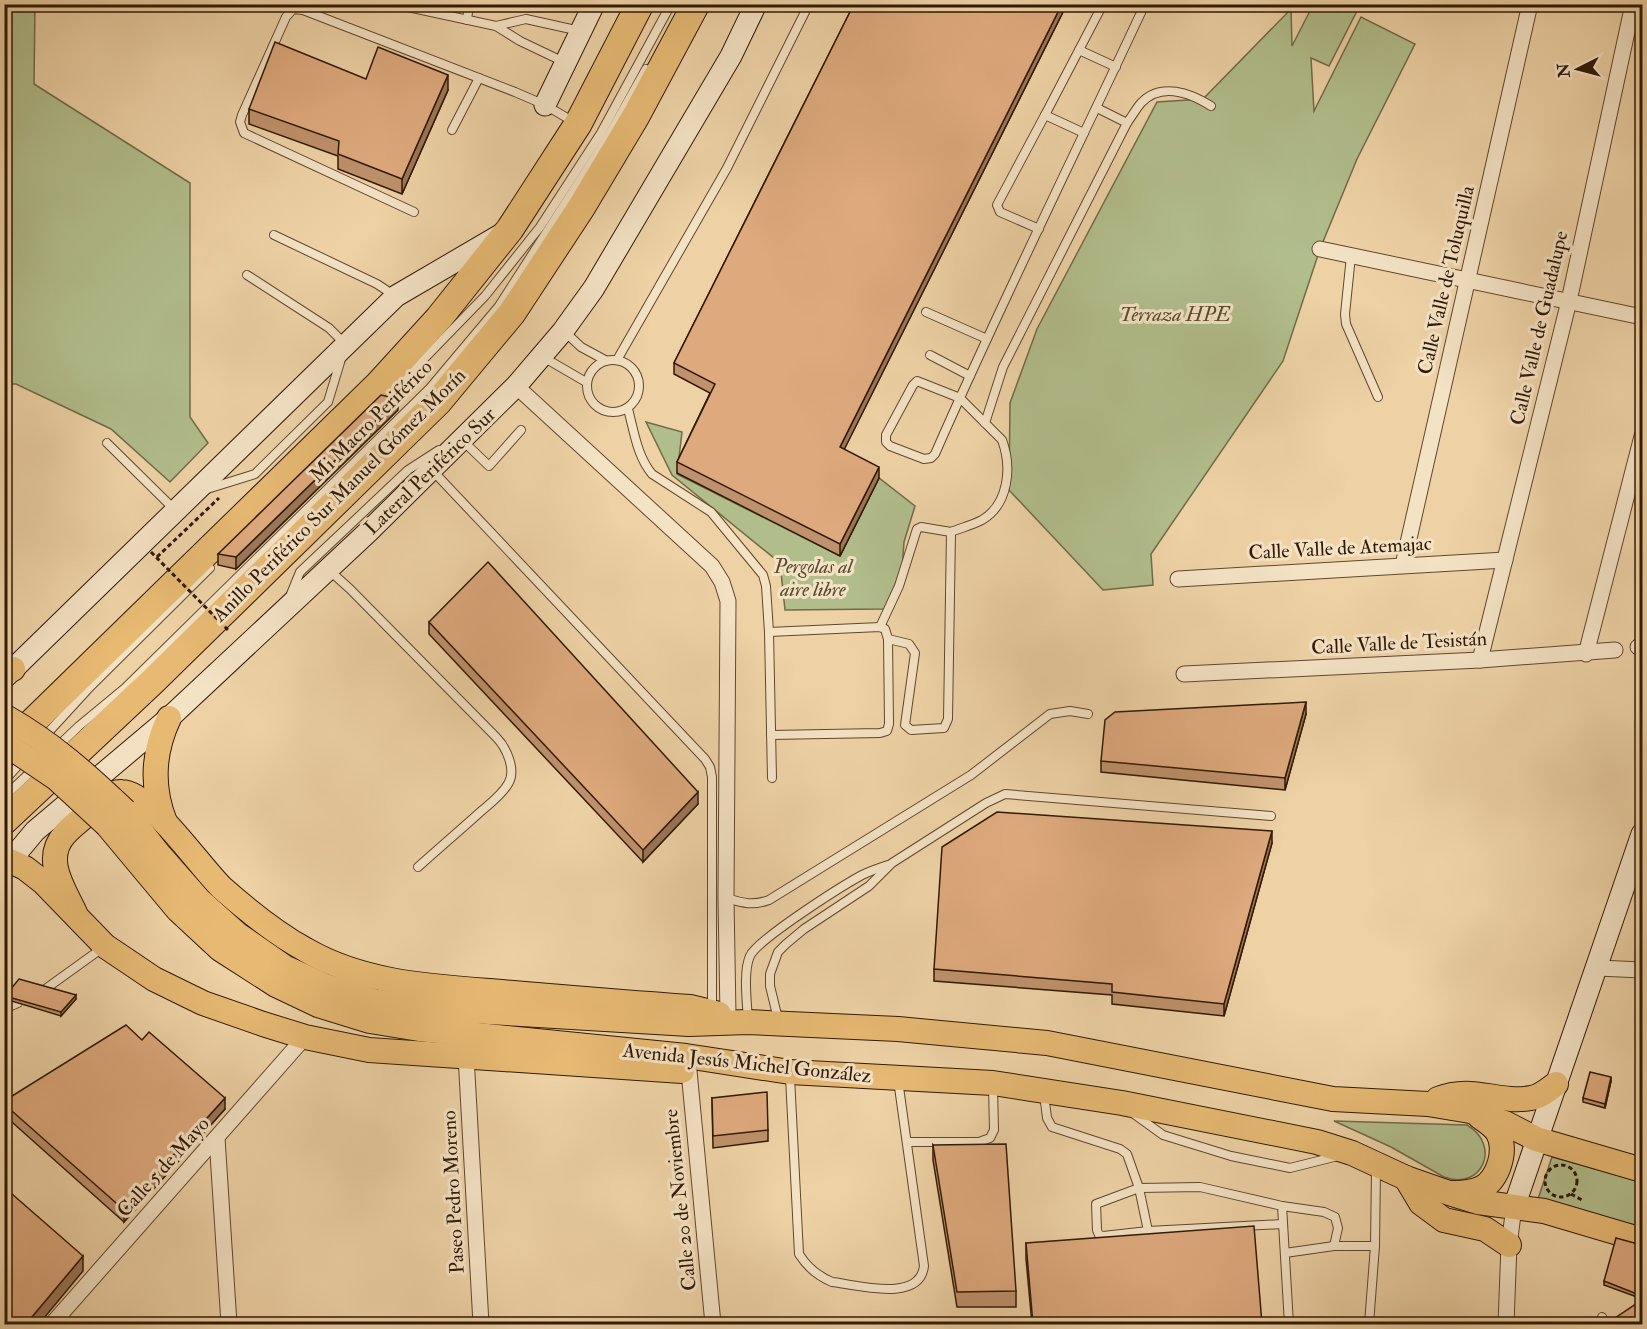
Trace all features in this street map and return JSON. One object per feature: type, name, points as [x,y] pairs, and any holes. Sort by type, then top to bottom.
[{"type":"highway","points":[[4,750],[377,386],[439,318],[510,229],[578,124],[640,4]]},
{"type":"highway","name":"Anillo Periférico Sur Manuel Gómez Morín","points":[[4,821],[152,682],[445,393],[512,313],[582,208],[636,116],[696,4]]},
{"type":"main road","name":"Avenida Jesús Michel González","points":[[4,716],[35,734],[78,767],[116,818],[178,910],[220,949],[276,985],[318,1005],[370,1021],[419,1029],[686,1056],[790,1072],[993,1083],[1122,1103],[1317,1142],[1352,1153],[1406,1178],[1478,1202],[1544,1211],[1642,1240]]},
{"type":"main road","points":[[165,822],[159,806],[155,782],[160,737],[169,718]]},
{"type":"main road","name":"Avenida Jesús Michel González","points":[[4,743],[116,818],[157,852],[199,900],[237,934],[286,968],[325,986],[374,1001],[422,1008],[689,1024],[730,1017],[779,1024],[898,1029],[1047,1043],[1333,1099],[1428,1104],[1470,1111],[1505,1123],[1536,1139],[1642,1170]]},
{"type":"main road","points":[[75,914],[56,870],[55,849],[63,835],[111,793],[124,791],[134,796],[165,822],[220,886],[256,918],[306,951],[338,966],[414,985],[678,1006],[730,1017]]},
{"type":"main road","points":[[7,861],[25,868],[43,882],[105,946],[154,979],[202,1003],[304,1037],[369,1050],[607,1067],[689,1071],[747,1067]]},
{"type":"main road","points":[[1428,1104],[1453,1093],[1485,1094],[1509,1099],[1533,1098],[1556,1084]]},
{"type":"main road","points":[[1449,1193],[1470,1192],[1484,1187],[1494,1176],[1500,1162],[1502,1148],[1498,1133],[1470,1111]]},
{"type":"main road","points":[[1406,1178],[1421,1203],[1444,1220],[1485,1229],[1509,1245]]},
{"type":"street","points":[[545,105],[594,4]]},
{"type":"street","name":"Lateral Periférico Sur","points":[[7,861],[35,831],[169,718],[328,570],[516,386],[563,331],[594,288],[719,76],[756,4]]},
{"type":"street","name":"Calle Valle de Toluquilla","points":[[1403,566],[1530,4]]},
{"type":"street","name":"Calle Valle de Guadalupe","points":[[1480,660],[1569,301],[1633,4]]},
{"type":"street","points":[[7,673],[396,296],[510,229]]},
{"type":"street","points":[[1320,249],[1642,317]]},
{"type":"street","points":[[516,386],[712,566],[722,582],[728,601],[726,898],[730,1017]]},
{"type":"street","points":[[1586,654],[1642,436]]},
{"type":"street","name":"Calle Valle de Atemajac","points":[[1178,579],[1505,560]]},
{"type":"street","name":"Calle Valle de Tesistán","points":[[1184,674],[1480,660],[1586,654],[1615,650]]},
{"type":"street","points":[[1506,1324],[1509,1245],[1514,1207],[1598,968],[1642,834]]},
{"type":"street","points":[[1598,968],[1642,970]]},
{"type":"street","name":"Calle 5 de Mayo","points":[[52,1324],[218,1138],[304,1037]]},
{"type":"street","name":"Paseo Pedro Moreno","points":[[466,1056],[481,1324]]},
{"type":"street","name":"Calle 20 de Noviembre","points":[[689,1071],[713,1324]]},
{"type":"street","points":[[218,1138],[229,1324]]},
{"type":"lane","points":[[393,4],[496,26],[520,41],[566,63]]},
{"type":"lane","points":[[467,20],[469,4]]},
{"type":"lane","name":"Mi Macro Periférico","points":[[378,405],[485,296],[540,227],[601,133],[671,4]]},
{"type":"lane","points":[[617,360],[727,168],[809,4]]},
{"type":"lane","points":[[1039,229],[1000,212],[997,205],[1103,4]]},
{"type":"lane","points":[[880,627],[899,586],[917,530],[921,527],[951,532],[980,520],[991,513],[999,503],[1008,473],[1002,440],[960,398],[919,382],[915,382],[886,435],[886,442],[890,446],[924,459],[931,458],[935,454],[960,398],[987,339],[1145,4]]},
{"type":"lane","points":[[414,212],[244,133],[240,122],[242,115],[286,17],[293,9],[479,78],[545,105],[578,124]]},
{"type":"lane","points":[[496,26],[526,19],[581,32]]},
{"type":"lane","points":[[1079,50],[1116,67]]},
{"type":"lane","name":"Mi Macro Periférico","points":[[4,798],[79,726],[125,688],[430,388],[499,306],[607,138],[652,58]]},
{"type":"lane","points":[[452,130],[479,78]]},
{"type":"lane","points":[[985,423],[1003,367],[1127,123],[1142,103],[1154,94],[1171,91],[1193,95],[1211,106]]},
{"type":"lane","points":[[1097,108],[1127,123]]},
{"type":"lane","points":[[1045,115],[1084,133]]},
{"type":"lane","points":[[274,235],[377,284],[396,296]]},
{"type":"lane","points":[[1351,256],[1346,324],[1378,398]]},
{"type":"lane","points":[[191,494],[255,474],[328,402],[346,344],[329,328],[247,275]]},
{"type":"lane","points":[[926,312],[987,339]]},
{"type":"lane","points":[[563,331],[581,347],[605,360],[617,360],[634,369],[639,380],[636,399],[628,409],[616,413],[605,412],[596,407],[588,395],[586,382],[592,369],[605,360]]},
{"type":"lane","points":[[930,355],[970,376]]},
{"type":"lane","points":[[542,356],[586,382]]},
{"type":"lane","points":[[628,409],[646,467],[652,474],[711,512],[761,570],[766,586],[769,632],[772,778]]},
{"type":"lane","points":[[285,610],[300,572],[408,470],[469,433],[489,466],[521,430]]},
{"type":"lane","points":[[107,443],[175,510]]},
{"type":"lane","points":[[431,470],[705,759],[710,767],[730,1017]]},
{"type":"lane","points":[[888,639],[909,644],[915,653],[905,725],[911,729],[944,728],[948,719],[951,532]]},
{"type":"lane","points":[[4,781],[88,689],[214,564]]},
{"type":"lane","points":[[328,570],[350,589],[504,745],[508,755],[512,771],[509,783],[495,799],[418,867]]},
{"type":"lane","points":[[769,632],[880,627],[885,629],[888,639],[889,724],[887,731],[771,735]]},
{"type":"lane","points":[[726,898],[747,905],[769,900],[971,775],[1050,714],[1070,711],[1089,714]]},
{"type":"lane","points":[[730,1017],[748,971],[750,957],[756,948],[801,914],[864,874],[892,863],[986,803],[1005,794],[1271,816]]},
{"type":"lane","points":[[779,1024],[770,986],[770,974],[778,952],[804,928],[869,886],[892,863]]},
{"type":"lane","points":[[44,990],[105,946]]},
{"type":"lane","points":[[4,1009],[18,1003]]},
{"type":"lane","points":[[790,1072],[799,1254],[806,1264],[823,1278],[832,1282],[897,1290],[915,1285],[923,1274],[923,1258],[898,1078]]},
{"type":"lane","points":[[908,1142],[979,1142],[990,1138],[993,1130],[993,1083]]},
{"type":"lane","points":[[1043,1090],[1047,1118],[1052,1127],[1120,1149],[1127,1154],[1139,1188],[1148,1231]]},
{"type":"lane","points":[[1369,1324],[1375,1246],[1376,1165]]},
{"type":"lane","points":[[1283,1224],[1148,1231],[1102,1236],[1097,1230],[1096,1204],[1139,1188],[1200,1187],[1282,1206],[1324,1212],[1337,1220],[1338,1228],[1334,1246]]},
{"type":"lane","points":[[1282,1206],[1289,1324]]},
{"type":"lane","points":[[1285,1253],[1334,1246],[1375,1246]]},
{"type":"path","points":[[151,552],[230,632]]},
{"type":"path","points":[[1559,1164],[1569,1166],[1573,1170],[1576,1174],[1576,1185],[1571,1194],[1560,1197],[1550,1193],[1544,1184],[1550,1168],[1559,1164]]},
{"type":"green space","points":[[4,5],[35,5],[34,84],[190,183],[190,417],[208,443],[170,482],[111,429],[16,384],[5,384]]},
{"type":"green space","name":"Terraza HPE","points":[[1313,5],[1360,5],[1329,66],[1311,58],[1314,111],[1361,17],[1415,44],[1357,159],[1320,249],[1283,361],[1151,554],[1153,585],[1103,590],[1009,490],[1010,403],[1037,329],[1157,102],[1203,99],[1291,9],[1292,46]]},
{"type":"green space","name":"Pergolas al aire libre","points":[[646,422],[682,432],[677,474],[840,556],[879,478],[915,506],[904,542],[902,570],[884,609],[785,610],[780,563],[672,475]]},
{"type":"green space","points":[[1334,1121],[1467,1125],[1478,1134],[1484,1144],[1483,1164],[1469,1178],[1457,1180],[1444,1177],[1391,1147]]},
{"type":"green space","points":[[1552,1157],[1642,1182],[1642,1227],[1538,1199]]},
{"type":"building","points":[[854,4],[1062,4],[840,447],[879,467],[840,544],[677,462],[715,384],[674,363]]},
{"type":"building","points":[[275,42],[366,79],[378,47],[448,75],[402,179],[338,154],[339,141],[249,109]]},
{"type":"building","points":[[381,395],[398,399],[236,557],[218,554]]},
{"type":"building","points":[[488,562],[698,792],[643,850],[429,622]]},
{"type":"building","points":[[1306,702],[1285,778],[1101,761],[1105,720],[1115,712]]},
{"type":"building","points":[[997,812],[1272,831],[1224,1004],[1112,992],[1112,984],[934,969],[942,847]]},
{"type":"building","points":[[19,979],[76,995],[61,1012],[5,996]]},
{"type":"building","points":[[126,1025],[142,1040],[149,1032],[225,1098],[124,1210],[4,1104],[4,1101]]},
{"type":"building","points":[[1590,1072],[1611,1077],[1605,1104],[1583,1098]]},
{"type":"building","points":[[767,1092],[768,1130],[713,1136],[712,1098]]},
{"type":"building","points":[[1006,1144],[1016,1291],[957,1292],[933,1145]]},
{"type":"building","points":[[4,1187],[83,1256],[26,1324],[4,1324]]},
{"type":"building","points":[[1254,1226],[1262,1324],[1033,1324],[1026,1243]]},
{"type":"building","points":[[1616,1238],[1642,1245],[1642,1280],[1637,1294],[1604,1281]]},
{"type":"building","points":[[1642,1300],[1642,1324],[1606,1324]]}]
